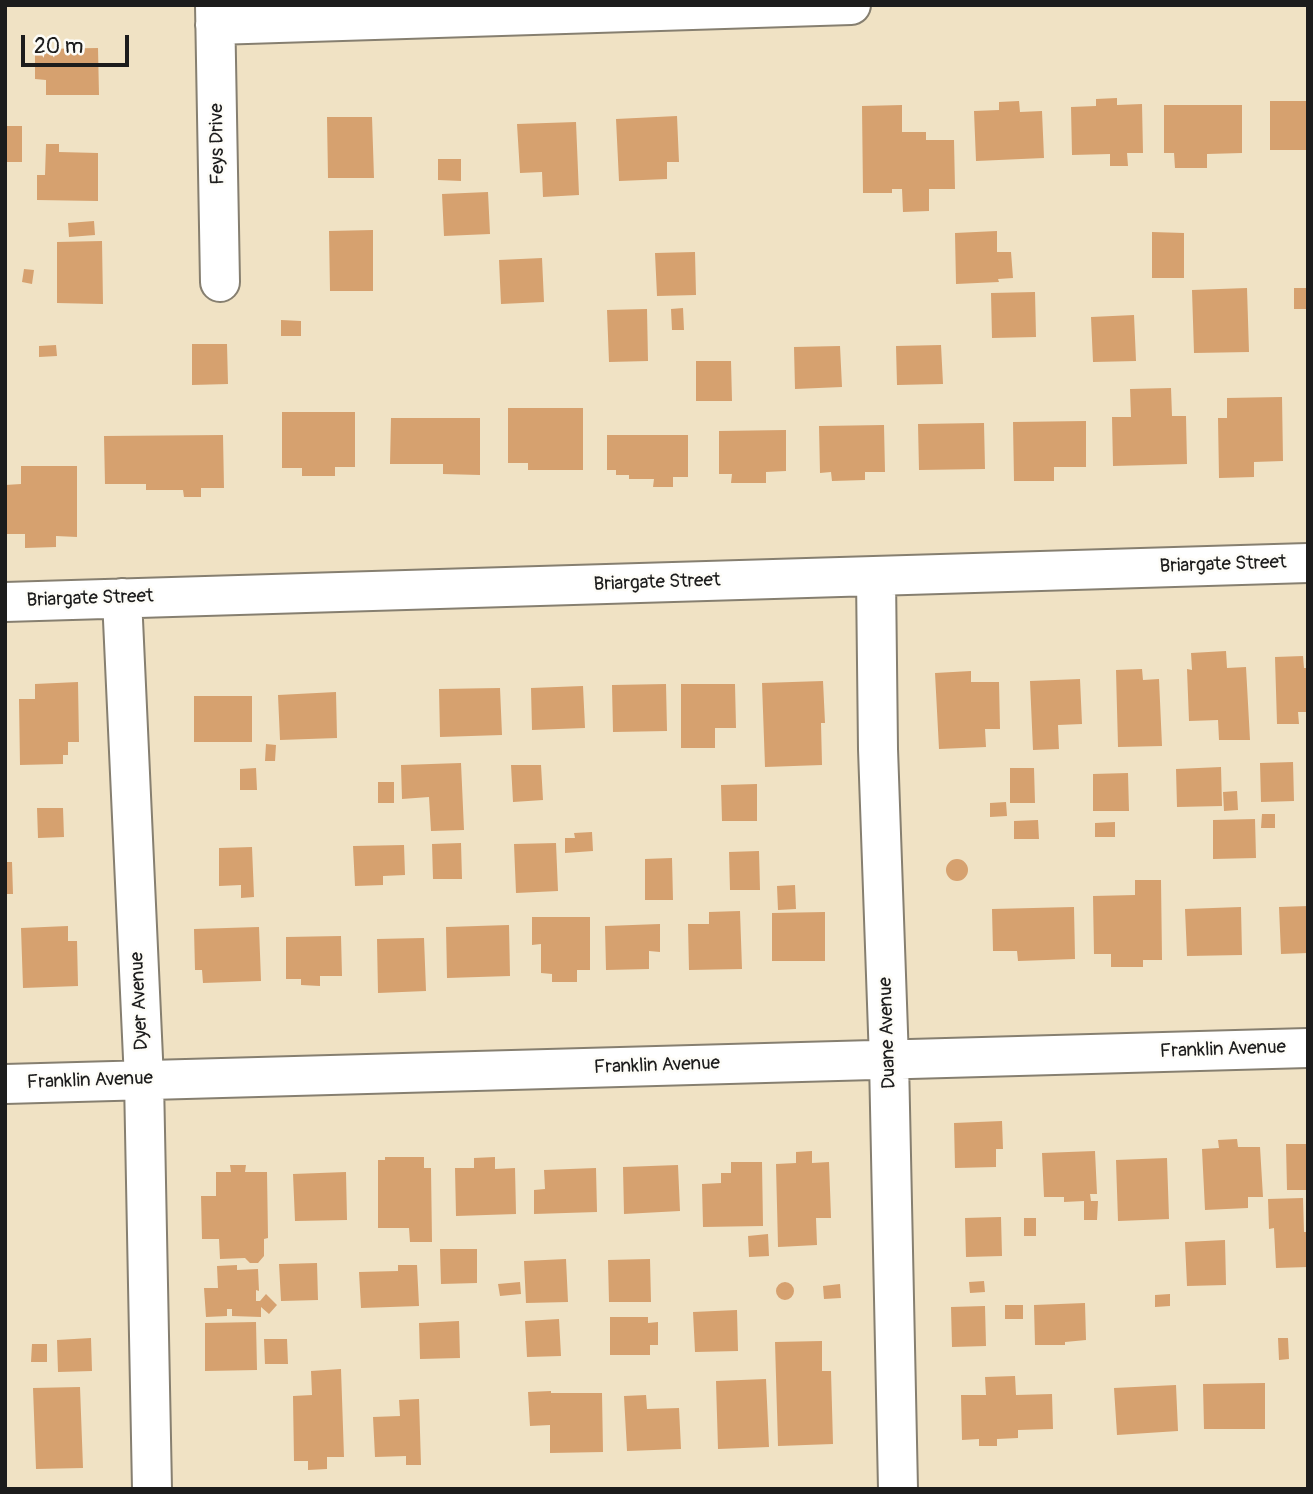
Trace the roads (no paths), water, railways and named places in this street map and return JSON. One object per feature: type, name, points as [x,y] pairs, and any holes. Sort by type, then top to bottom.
[{"type":"street","points":[[215,15],[851,5]]},
{"type":"street","name":"Feys Drive","points":[[215,15],[220,282]]},
{"type":"street","name":"Briargate Street","points":[[5,602],[1308,563]]},
{"type":"street","name":"Duane Avenue","points":[[876,577],[878,749],[889,1060],[898,1489]]},
{"type":"street","name":"Dyer Avenue","points":[[122,598],[144,1080],[152,1489]]},
{"type":"street","name":"Franklin Avenue","points":[[5,1084],[1308,1048]]}]
